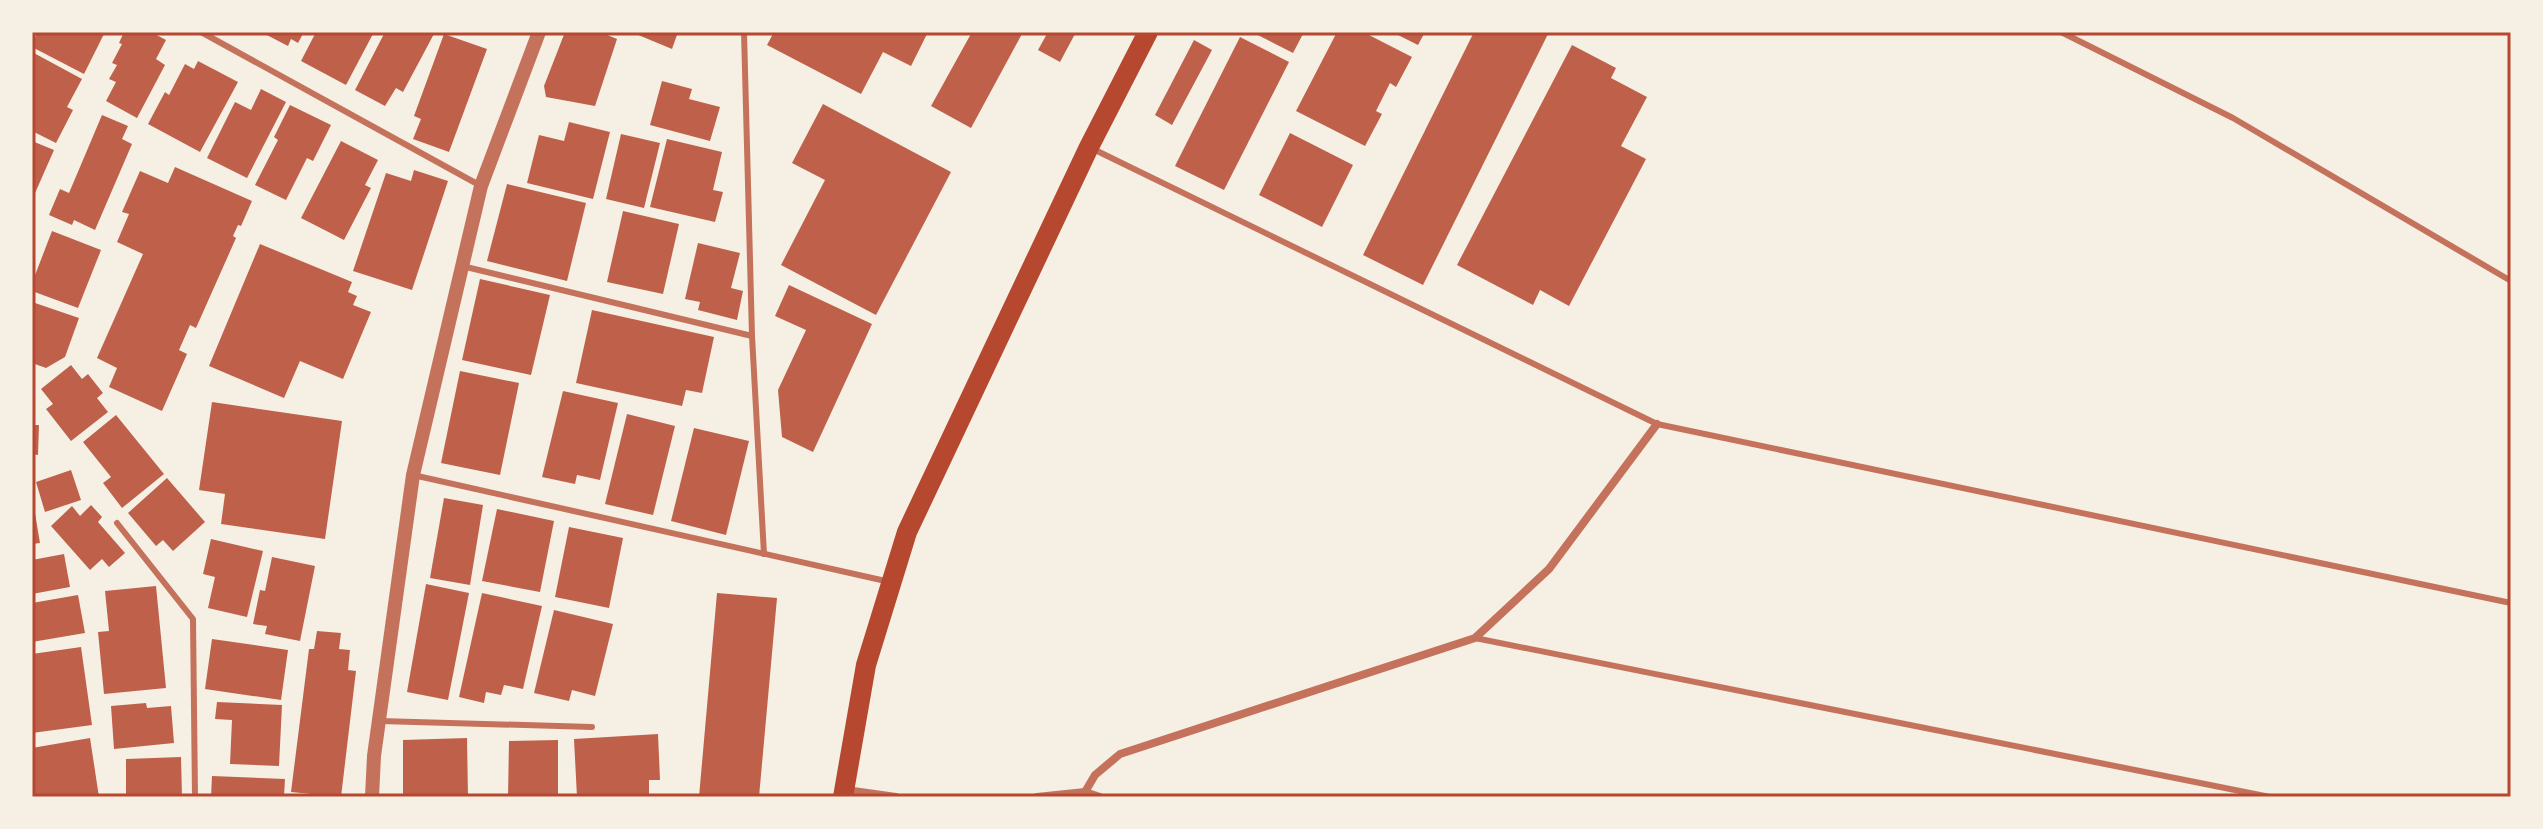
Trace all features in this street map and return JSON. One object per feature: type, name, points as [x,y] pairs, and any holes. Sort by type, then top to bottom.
[{"type":"main road","points":[[844,794],[866,665],[907,532],[1089,147],[1148,32]]},
{"type":"street","points":[[372,797],[413,475],[481,186],[539,32]]},
{"type":"street","points":[[1085,792],[1095,775],[1120,754],[1475,638],[1549,569],[1657,424]]},
{"type":"street","points":[[1037,797],[1085,792],[1100,797]]},
{"type":"street","points":[[844,794],[896,797]]},
{"type":"lane","points":[[201,32],[481,186]]},
{"type":"lane","points":[[744,32],[752,336],[764,554]]},
{"type":"lane","points":[[2061,32],[2233,118],[2511,281]]},
{"type":"lane","points":[[1089,147],[1657,424],[2511,603]]},
{"type":"lane","points":[[462,266],[752,336]]},
{"type":"lane","points":[[413,475],[891,582]]},
{"type":"lane","points":[[117,523],[193,619],[195,797]]},
{"type":"lane","points":[[1475,638],[2270,797]]},
{"type":"lane","points":[[380,721],[592,727]]},
{"type":"building","points":[[37,32],[105,32],[84,74],[32,47]]},
{"type":"building","points":[[124,32],[151,32],[166,40],[156,59],[165,65],[137,118],[106,101],[116,82],[109,79],[117,65],[112,63],[122,44],[119,43]]},
{"type":"building","points":[[261,32],[304,32],[298,43],[291,39],[288,46]]},
{"type":"building","points":[[316,32],[374,32],[346,85],[301,61]]},
{"type":"building","points":[[385,32],[435,32],[403,92],[396,88],[385,106],[355,90]]},
{"type":"building","points":[[565,32],[600,32],[617,39],[595,106],[546,97],[544,86]]},
{"type":"building","points":[[631,32],[678,32],[672,49]]},
{"type":"building","points":[[774,32],[928,32],[911,66],[883,52],[861,94],[767,45]]},
{"type":"building","points":[[972,32],[1023,32],[971,128],[931,106]]},
{"type":"building","points":[[1048,32],[1076,32],[1060,62],[1038,50]]},
{"type":"building","points":[[1252,32],[1304,32],[1293,53]]},
{"type":"building","points":[[1337,32],[1363,32],[1412,57],[1396,87],[1390,83],[1376,111],[1382,114],[1365,146],[1296,111]]},
{"type":"building","points":[[1392,32],[1425,32],[1418,45]]},
{"type":"building","points":[[1474,32],[1549,32],[1423,285],[1363,255]]},
{"type":"building","points":[[444,34],[487,49],[449,152],[413,139],[421,119],[414,116]]},
{"type":"building","points":[[1240,37],[1289,62],[1224,190],[1175,166]]},
{"type":"building","points":[[1194,40],[1212,50],[1172,125],[1155,115]]},
{"type":"building","points":[[1572,45],[1616,68],[1611,78],[1647,97],[1621,146],[1646,159],[1569,306],[1540,290],[1533,305],[1457,265]]},
{"type":"building","points":[[32,52],[82,79],[67,107],[73,110],[56,143],[32,131]]},
{"type":"building","points":[[198,61],[238,82],[200,152],[148,124],[165,92],[169,95],[185,64],[194,69]]},
{"type":"building","points":[[662,81],[692,89],[689,99],[720,107],[710,141],[650,125]]},
{"type":"building","points":[[261,89],[286,102],[247,178],[207,158],[235,102],[251,110]]},
{"type":"building","points":[[823,104],[951,172],[876,315],[781,265],[825,180],[792,163]]},
{"type":"building","points":[[290,105],[331,125],[313,161],[307,158],[286,200],[255,185],[278,140],[274,137]]},
{"type":"building","points":[[102,115],[128,126],[122,139],[132,144],[95,230],[74,220],[72,225],[49,215],[60,189],[69,193]]},
{"type":"building","points":[[569,122],[610,132],[593,199],[527,183],[539,135],[564,141]]},
{"type":"building","points":[[1290,133],[1353,165],[1322,227],[1259,195]]},
{"type":"building","points":[[621,134],[660,143],[644,208],[606,199]]},
{"type":"building","points":[[667,139],[722,152],[713,190],[723,192],[715,222],[650,207]]},
{"type":"building","points":[[32,141],[54,150],[32,200]]},
{"type":"building","points":[[341,141],[378,160],[365,185],[371,188],[344,240],[301,218]]},
{"type":"building","points":[[175,167],[252,201],[233,236],[236,238],[196,328],[190,325],[179,350],[187,354],[162,411],[109,387],[117,368],[97,358],[143,254],[117,242],[129,214],[122,212],[140,171],[168,183]]},
{"type":"building","points":[[414,170],[448,181],[412,290],[353,271],[386,173],[411,181]]},
{"type":"building","points":[[507,184],[586,203],[567,281],[487,261]]},
{"type":"building","points":[[623,211],[679,224],[663,294],[607,282]]},
{"type":"building","points":[[52,231],[101,250],[78,308],[32,291],[32,283]]},
{"type":"building","points":[[698,243],[740,253],[731,288],[743,291],[737,320],[698,310],[700,302],[685,299]]},
{"type":"building","points":[[260,244],[352,282],[348,292],[357,296],[353,305],[371,312],[343,379],[300,361],[284,398],[209,366]]},
{"type":"building","points":[[480,279],[550,295],[531,375],[462,360]]},
{"type":"building","points":[[789,285],[872,324],[813,452],[782,437],[778,390],[806,330],[775,316]]},
{"type":"building","points":[[35,303],[79,318],[65,357],[46,368],[32,363],[32,310]]},
{"type":"building","points":[[592,310],[714,337],[702,393],[686,390],[682,406],[576,383]]},
{"type":"building","points":[[71,365],[82,379],[88,374],[103,393],[97,398],[108,412],[71,441],[46,409],[53,404],[41,389]]},
{"type":"building","points":[[460,371],[519,383],[500,475],[441,463]]},
{"type":"building","points":[[563,391],[618,403],[600,480],[577,475],[575,484],[542,477]]},
{"type":"building","points":[[212,402],[342,421],[325,539],[221,524],[225,494],[199,490]]},
{"type":"building","points":[[627,414],[675,426],[653,515],[605,504]]},
{"type":"building","points":[[116,415],[164,474],[122,508],[103,483],[111,477],[83,442]]},
{"type":"building","points":[[32,425],[39,425],[38,455],[32,454]]},
{"type":"building","points":[[694,428],[749,441],[726,535],[671,521]]},
{"type":"building","points":[[71,470],[81,500],[45,512],[36,482]]},
{"type":"building","points":[[167,478],[205,522],[173,551],[163,540],[156,546],[128,513]]},
{"type":"building","points":[[32,495],[40,543],[32,544]]},
{"type":"building","points":[[444,498],[483,505],[470,585],[430,578]]},
{"type":"building","points":[[91,505],[102,517],[98,522],[125,553],[109,567],[102,559],[90,570],[51,526],[72,506],[80,516]]},
{"type":"building","points":[[497,509],[554,521],[540,592],[482,581]]},
{"type":"building","points":[[569,527],[623,538],[609,608],[555,597]]},
{"type":"building","points":[[211,539],[263,551],[247,617],[208,608],[215,577],[203,574]]},
{"type":"building","points":[[64,554],[70,587],[32,594],[32,560]]},
{"type":"building","points":[[272,557],[315,566],[300,641],[265,634],[267,626],[253,624],[260,590],[265,591]]},
{"type":"building","points":[[426,584],[469,593],[448,700],[407,692]]},
{"type":"building","points":[[156,586],[166,688],[104,694],[98,632],[109,631],[105,591]]},
{"type":"building","points":[[482,593],[542,606],[523,689],[504,685],[501,695],[486,692],[484,703],[459,697]]},
{"type":"building","points":[[717,593],[777,598],[759,797],[699,797]]},
{"type":"building","points":[[78,595],[85,633],[32,642],[32,603]]},
{"type":"building","points":[[554,610],[613,624],[595,696],[572,690],[569,701],[534,693]]},
{"type":"building","points":[[317,631],[341,633],[339,649],[350,650],[348,670],[356,671],[341,797],[291,792],[309,649],[314,649]]},
{"type":"building","points":[[212,639],[288,650],[281,700],[205,689]]},
{"type":"building","points":[[81,647],[92,725],[32,733],[32,654]]},
{"type":"building","points":[[217,702],[282,705],[279,766],[230,764],[232,720],[215,719]]},
{"type":"building","points":[[146,703],[147,708],[171,706],[174,743],[114,749],[111,706]]},
{"type":"building","points":[[658,734],[660,780],[649,780],[649,797],[577,797],[574,739]]},
{"type":"building","points":[[90,738],[99,797],[32,797],[32,748]]},
{"type":"building","points":[[467,738],[468,797],[403,797],[403,740]]},
{"type":"building","points":[[558,740],[558,797],[508,797],[509,741]]},
{"type":"building","points":[[181,757],[182,797],[126,797],[126,759]]},
{"type":"building","points":[[212,776],[285,779],[284,797],[211,797]]}]
